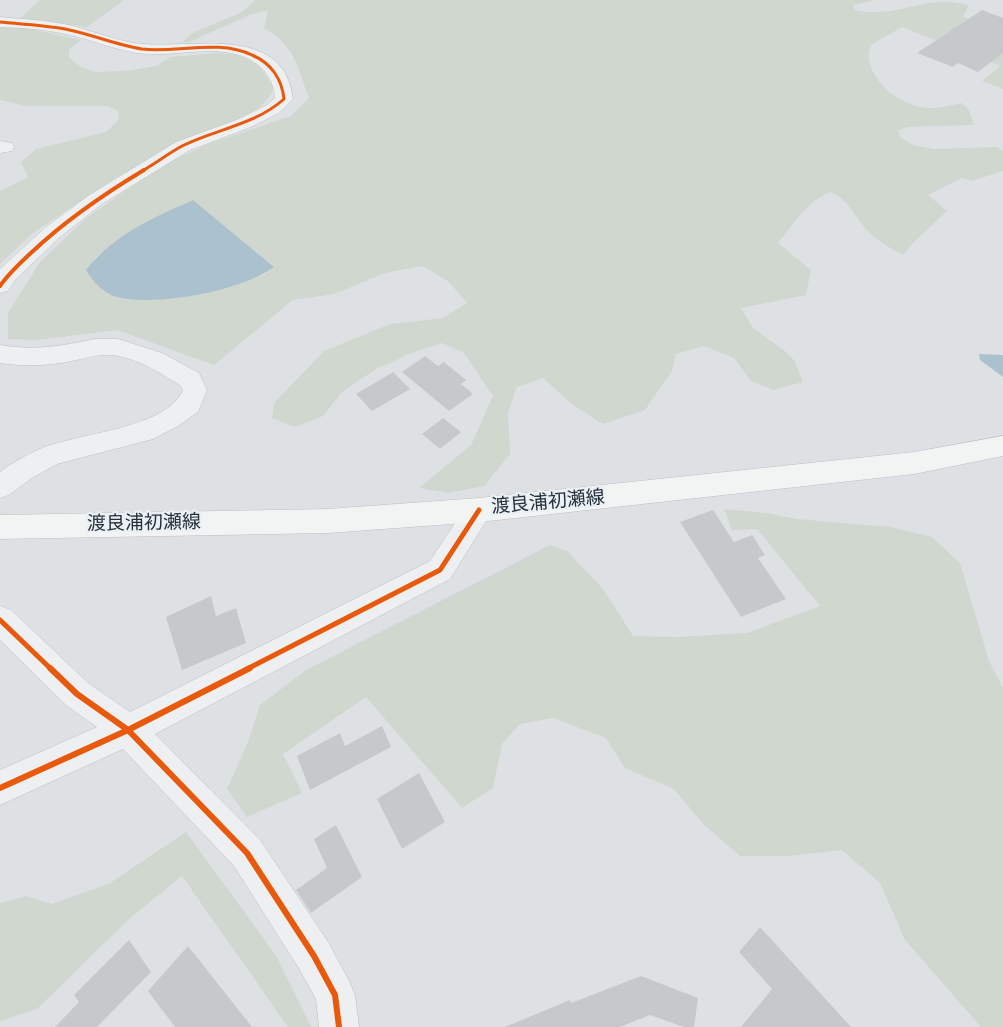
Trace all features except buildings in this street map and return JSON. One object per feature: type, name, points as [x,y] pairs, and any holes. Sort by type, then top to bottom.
[{"type":"main road","name":"渡良浦初瀬線","points":[[0,527],[328,521],[479,510],[914,463],[1003,446]]},
{"type":"street","points":[[0,22],[64,29],[145,49],[205,48],[245,52],[260,58],[271,68],[279,78],[284,89],[284,98],[273,109],[245,123],[183,146],[95,200],[53,232],[7,275],[0,286]]},
{"type":"street","points":[[0,354],[23,358],[62,354],[95,347],[118,347],[154,359],[190,379],[195,390],[189,405],[169,419],[144,432],[49,456],[23,470],[0,487]]},
{"type":"street","points":[[0,788],[128,730],[440,570],[479,510]]},
{"type":"street","points":[[0,620],[77,694],[128,730],[247,853],[314,956],[336,995],[339,1027]]},
{"type":"shaded area","points":[[40,0],[124,0],[87,27],[20,18]]},
{"type":"shaded area","points":[[255,0],[876,0],[853,5],[855,10],[867,12],[897,10],[928,3],[950,2],[969,5],[963,17],[1003,32],[1003,89],[982,81],[1001,66],[902,27],[871,45],[869,60],[881,84],[903,101],[925,108],[962,103],[969,110],[974,125],[907,127],[898,131],[900,137],[913,145],[934,149],[997,147],[1003,151],[1003,171],[972,181],[962,178],[928,195],[947,211],[903,255],[873,236],[846,203],[831,192],[815,201],[801,214],[778,243],[811,270],[806,295],[741,308],[753,328],[785,351],[794,360],[803,382],[773,390],[751,381],[734,358],[704,346],[676,354],[672,371],[645,410],[603,424],[573,405],[543,378],[517,387],[508,413],[510,454],[484,486],[448,493],[419,488],[471,445],[493,396],[464,353],[442,343],[414,352],[376,369],[342,392],[323,416],[295,427],[272,418],[274,403],[324,351],[390,324],[443,318],[467,303],[448,281],[422,266],[385,273],[334,294],[293,300],[214,365],[117,330],[36,340],[8,339],[8,313],[40,262],[85,219],[165,163],[211,143],[291,116],[309,98],[298,67],[289,49],[264,28],[268,11],[255,13],[189,42],[182,42],[193,33],[242,12]],"holes":[[[193,200],[274,267],[264,275],[187,297],[146,299],[117,297],[95,258],[118,240],[142,225]]]},
{"type":"shaded area","points":[[0,27],[31,29],[81,40],[69,50],[69,57],[78,65],[94,72],[125,71],[156,66],[170,57],[219,53],[238,55],[259,65],[274,88],[268,99],[256,110],[231,122],[202,132],[117,177],[34,232],[0,264],[0,191],[28,177],[21,162],[36,149],[106,132],[119,119],[118,111],[108,106],[27,106],[0,100]]},
{"type":"shaded area","points":[[724,509],[766,513],[797,519],[890,527],[932,537],[960,563],[989,661],[1003,688],[1003,1027],[981,1027],[905,940],[880,883],[842,850],[789,856],[740,856],[704,825],[674,789],[625,768],[606,738],[553,718],[520,724],[502,744],[493,788],[462,808],[366,697],[283,754],[302,793],[247,817],[227,789],[248,742],[260,705],[306,670],[550,545],[567,551],[603,589],[633,636],[677,637],[747,633],[820,606],[757,529],[732,530]]},
{"type":"shaded area","points":[[186,832],[277,957],[311,1027],[288,1027],[182,876],[129,919],[37,1009],[0,1021],[0,903],[26,896],[52,904],[110,883]]},
{"type":"water","points":[[193,200],[274,267],[260,276],[221,290],[198,295],[153,300],[134,300],[117,297],[103,290],[92,279],[86,270],[121,237],[149,220]]},
{"type":"water","points":[[979,354],[1003,355],[1003,377],[980,360]]},
{"type":"cycle path","points":[[0,22],[65,29],[136,48],[158,50],[209,47],[245,52],[267,64],[277,76],[281,83],[284,99],[273,109],[245,123],[183,146],[95,200],[53,232],[7,275],[0,286]]},
{"type":"cycle path","points":[[0,788],[128,730],[440,570],[479,510]]},
{"type":"cycle path","points":[[0,620],[77,694],[128,730],[247,853],[314,956],[335,995],[339,1027]]}]
